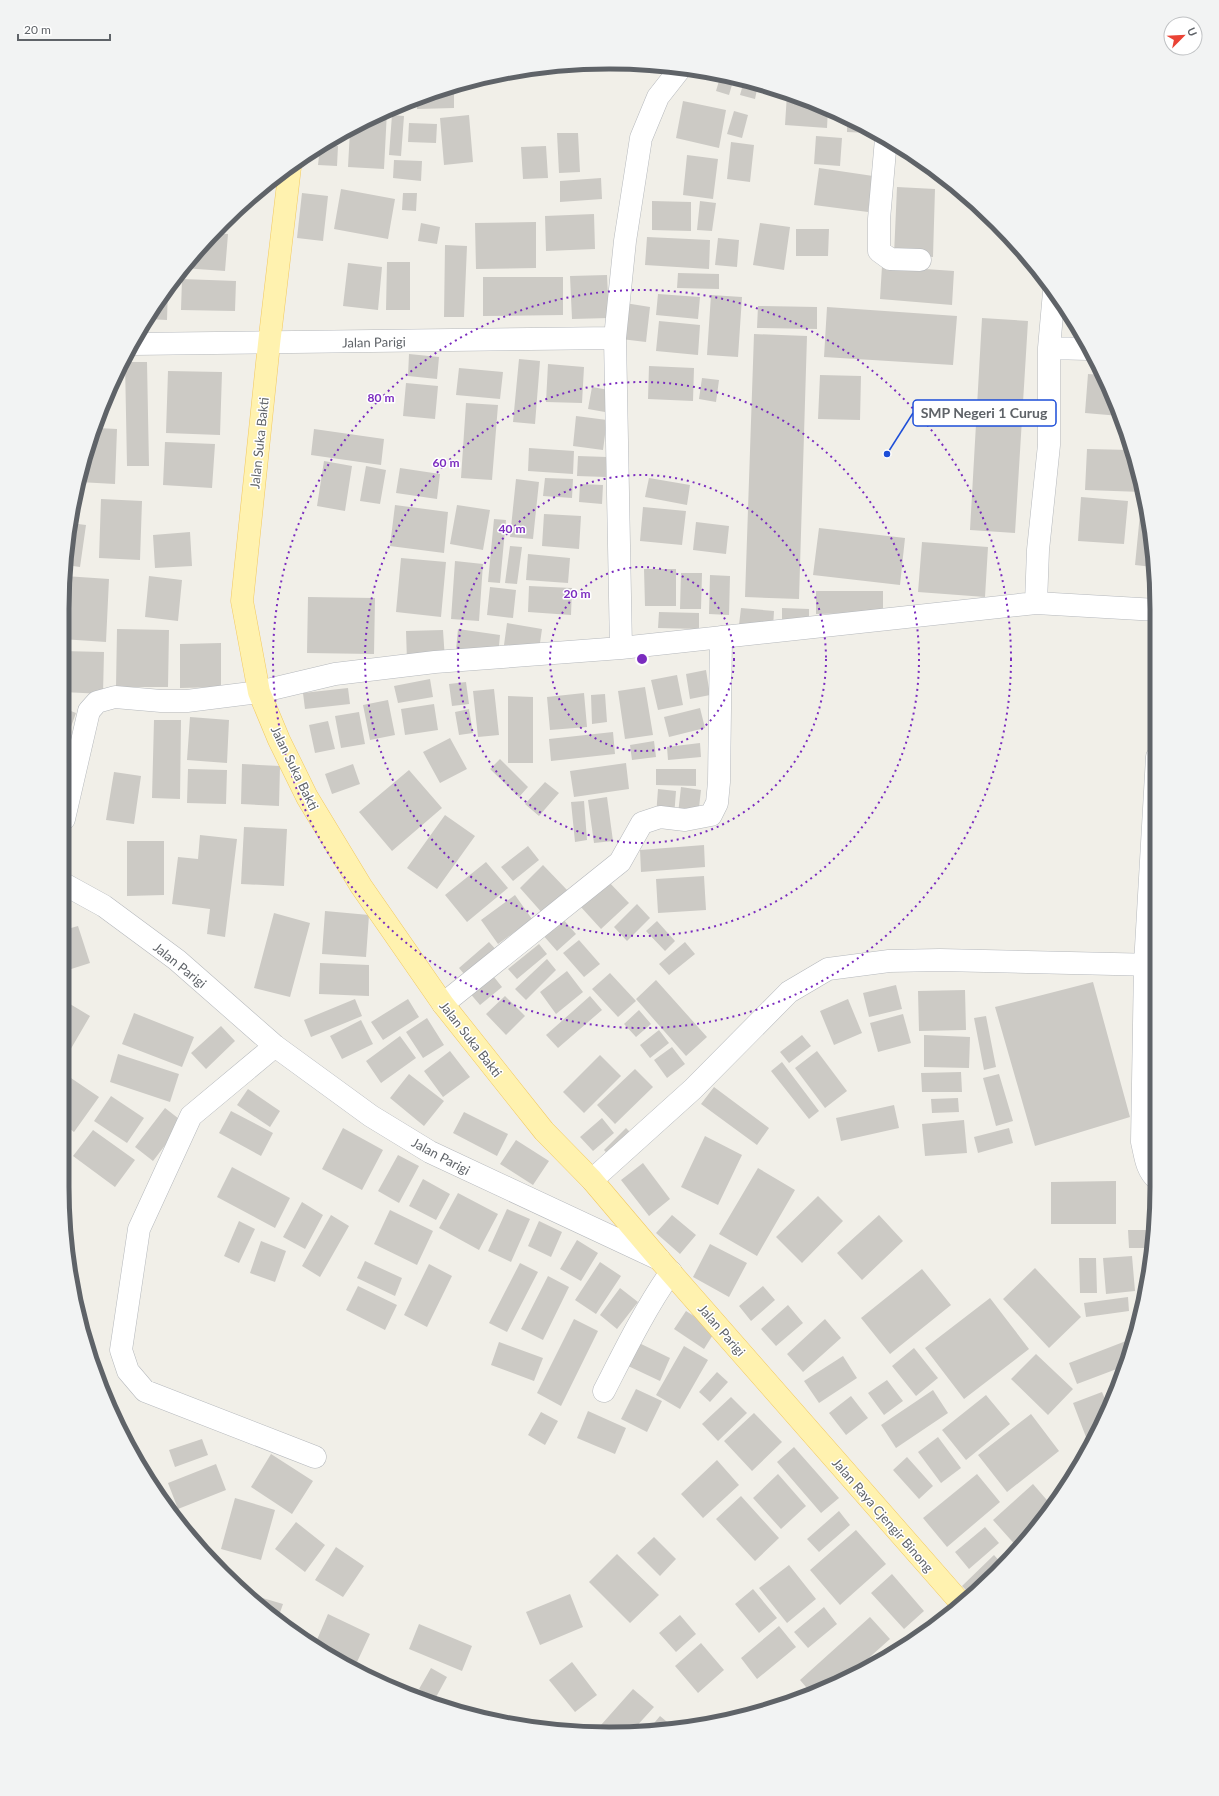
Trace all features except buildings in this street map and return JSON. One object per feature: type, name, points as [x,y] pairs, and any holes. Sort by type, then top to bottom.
[{"type":"main road","name":"Jalan Suka Bakti","points":[[289,174],[269,344],[242,601],[259,692],[279,740],[307,797],[361,886],[443,1004],[544,1131],[592,1180],[665,1266]]},
{"type":"main road","name":"Jalan Parigi","points":[[665,1266],[808,1428]]},
{"type":"main road","name":"Jalan Raya Cjengir Binong","points":[[808,1428],[958,1600]]},
{"type":"street","points":[[621,648],[615,338],[625,241],[641,138],[658,97],[676,74]]},
{"type":"street","points":[[886,144],[879,219],[879,251],[890,259],[920,260]]},
{"type":"street","points":[[1036,603],[1038,550],[1049,445],[1049,348],[1053,301]]},
{"type":"street","name":"Jalan Parigi","points":[[138,344],[269,344],[615,338]]},
{"type":"street","points":[[1049,348],[1083,349]]},
{"type":"street","points":[[69,798],[89,712],[97,702],[115,697],[161,702],[187,701],[259,692],[335,674],[434,662],[621,648],[1036,603],[1150,610]]},
{"type":"street","points":[[443,1004],[620,862],[642,823],[660,817],[685,820],[711,815],[717,803],[719,782],[721,637]]},
{"type":"street","name":"Jalan Parigi","points":[[69,887],[104,906],[177,960],[275,1046],[371,1116],[430,1152],[665,1266]]},
{"type":"street","points":[[592,1180],[692,1089],[789,992],[828,969],[889,961],[940,960],[1150,965]]},
{"type":"street","points":[[1150,985],[1142,1142],[1146,1160],[1150,1169]]},
{"type":"street","points":[[275,1046],[191,1116],[139,1229],[121,1350],[128,1371],[145,1391],[315,1457]]},
{"type":"street","points":[[604,1391],[659,1289],[665,1266]]},
{"type":"place","name":"SMP Negeri 1 Curug","points":[[887,454]]}]
